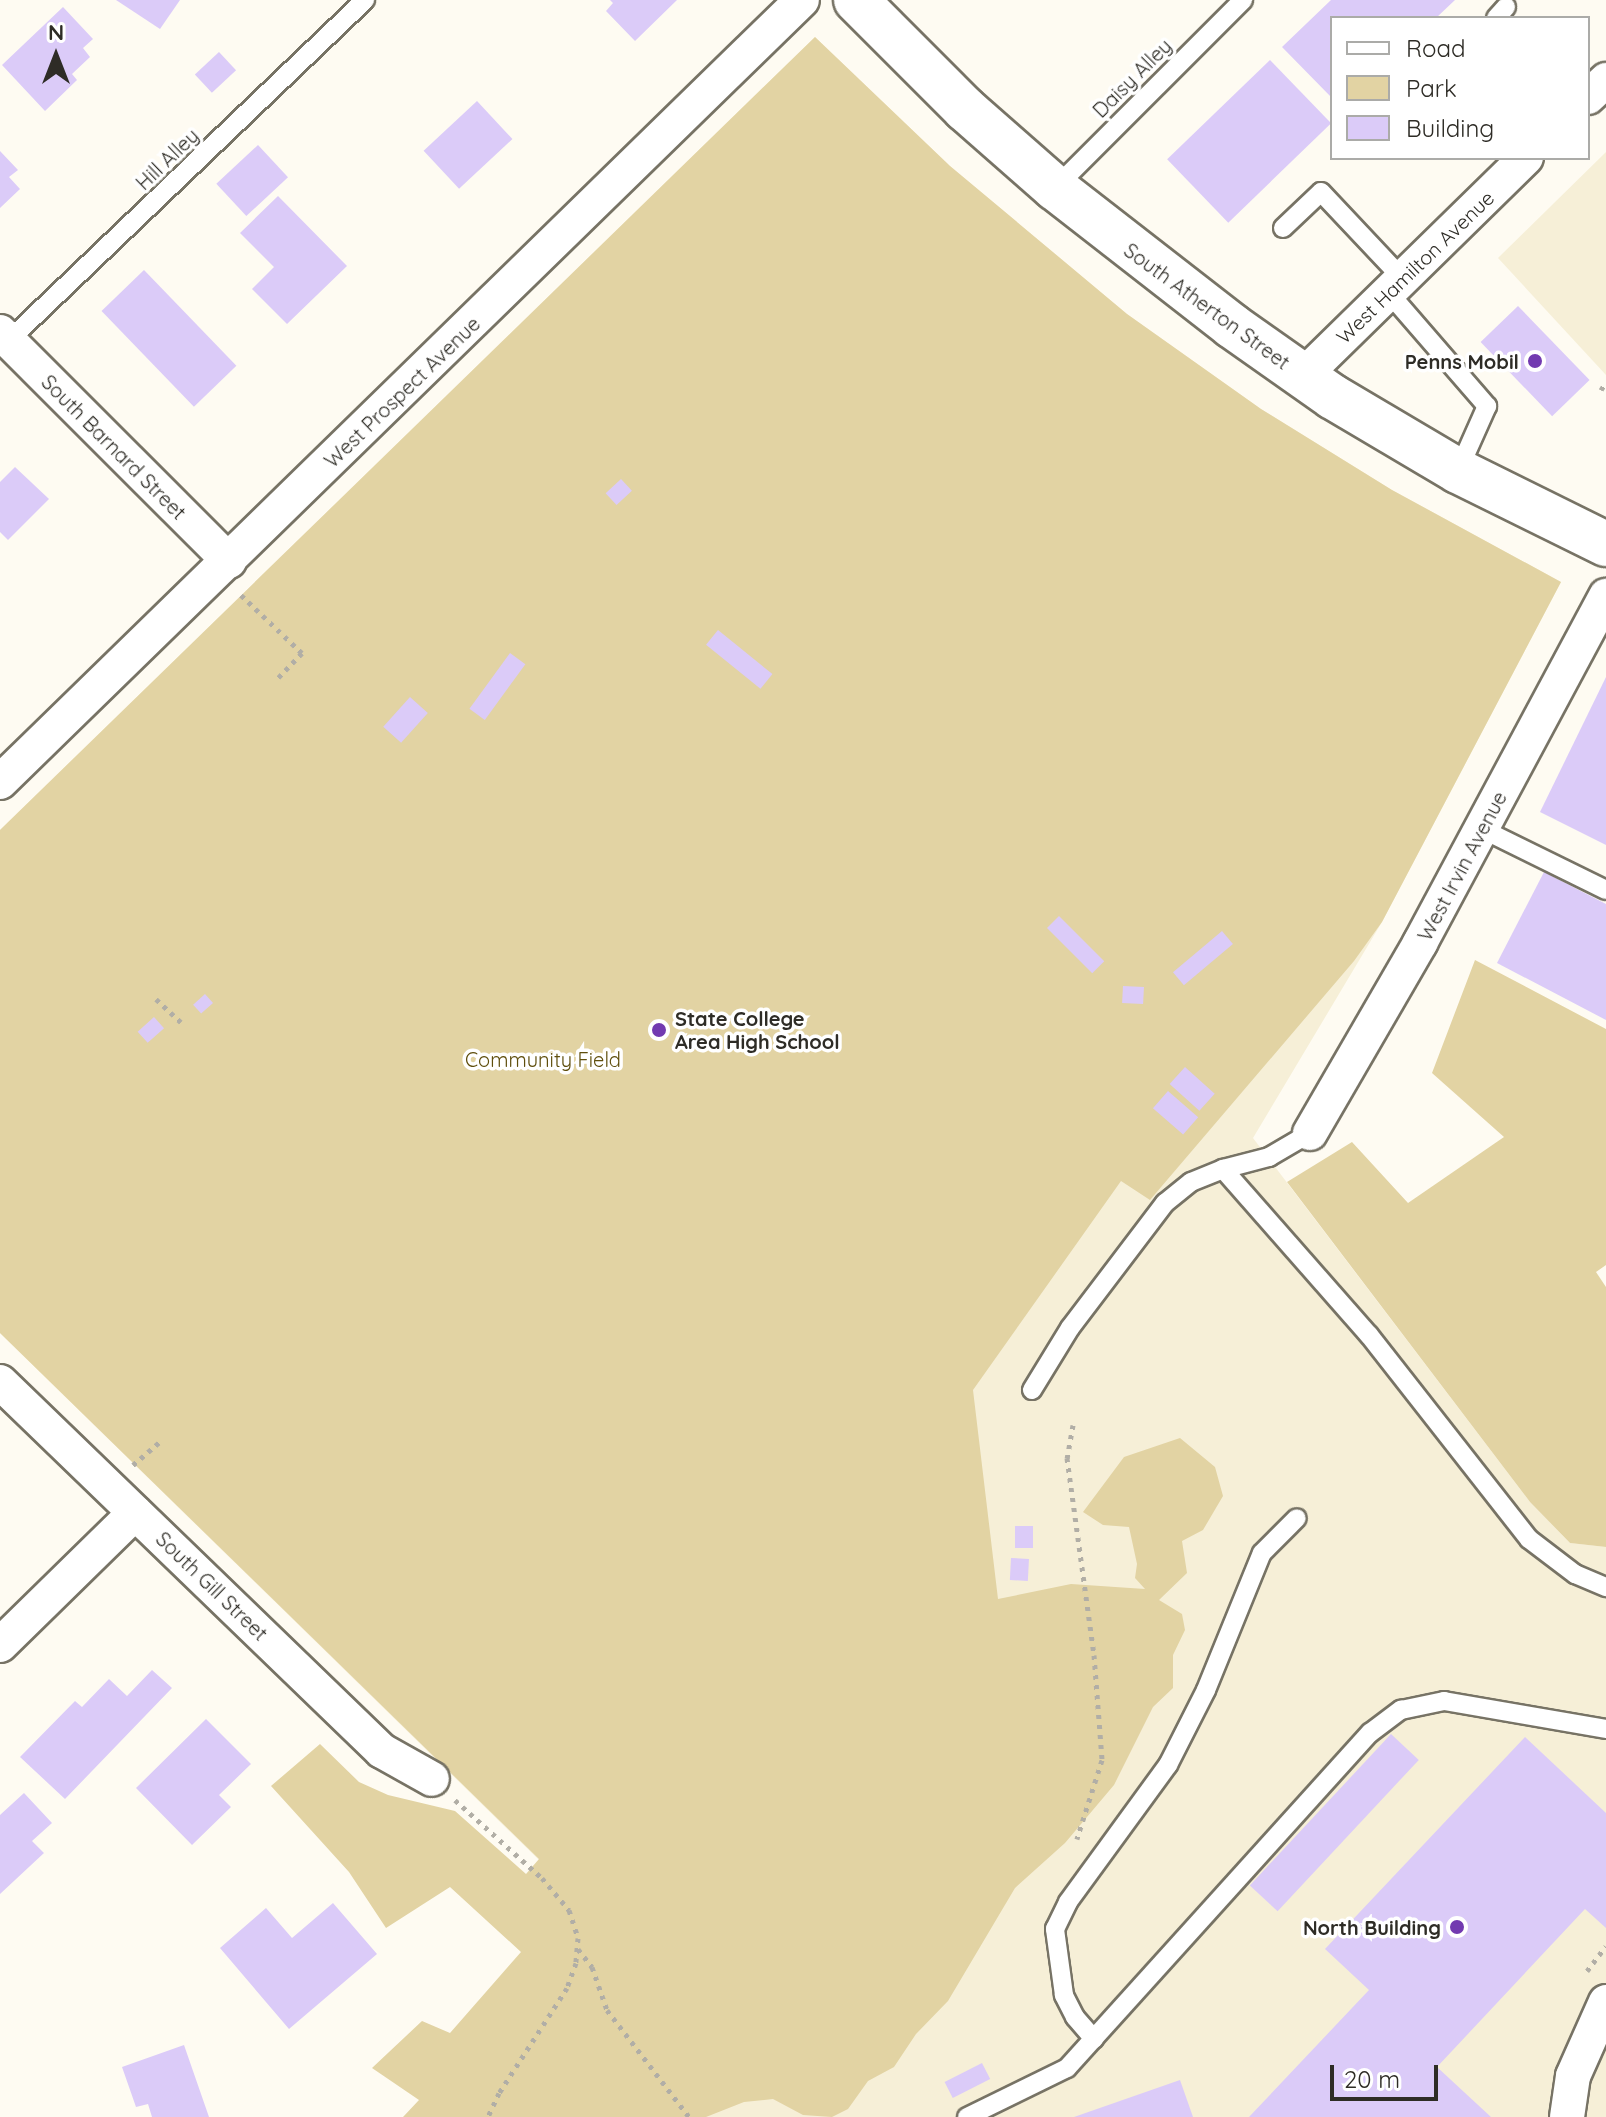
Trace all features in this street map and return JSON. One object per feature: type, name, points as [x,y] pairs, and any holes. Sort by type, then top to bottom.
[{"type":"main road","name":"South Atherton Street","points":[[856,0],[965,109],[1055,188],[1155,269],[1303,376],[1458,471],[1606,544]]},
{"type":"street","name":"West Prospect Avenue","points":[[0,782],[802,0]]},
{"type":"street","points":[[1590,95],[1606,80]]},
{"type":"street","name":"West Hamilton Avenue","points":[[1303,376],[1524,160]]},
{"type":"street","name":"South Barnard Street","points":[[3,341],[223,567]]},
{"type":"street","name":"West Irvin Avenue","points":[[1310,1133],[1482,829],[1606,596]]},
{"type":"street","name":"South Gill Street","points":[[0,1382],[382,1751],[432,1779]]},
{"type":"street","points":[[0,1645],[135,1513]]},
{"type":"street","points":[[1567,2117],[1573,2076],[1606,2002]]},
{"type":"lane","name":"Hill Alley","points":[[3,341],[365,0]]},
{"type":"lane","name":"Daisy Alley","points":[[1055,188],[1243,0]]},
{"type":"lane","points":[[1283,228],[1321,192],[1487,406],[1458,471]]},
{"type":"lane","points":[[1482,829],[1606,890]]},
{"type":"lane","points":[[1032,1390],[1070,1328],[1165,1203],[1191,1182],[1223,1169],[1269,1157],[1310,1133]]},
{"type":"lane","points":[[1223,1169],[1369,1335],[1529,1539],[1575,1574],[1606,1587]]},
{"type":"lane","points":[[1094,2039],[1075,2017],[1064,1995],[1055,1929],[1068,1902],[1168,1765],[1206,1690],[1262,1553],[1297,1518]]},
{"type":"lane","points":[[967,2117],[1067,2068],[1370,1733],[1401,1710],[1444,1701],[1606,1729]]},
{"type":"path","points":[[1601,390],[1606,382]]},
{"type":"path","points":[[223,567],[302,653],[276,680]]},
{"type":"path","points":[[156,999],[181,1022]]},
{"type":"path","points":[[1073,1425],[1067,1458],[1094,1655],[1102,1760],[1074,1848]]},
{"type":"path","points":[[140,1459],[162,1440]]},
{"type":"path","points":[[432,1779],[551,1889],[569,1910],[578,1938],[576,1963],[567,1988],[499,2093],[488,2117]]},
{"type":"path","points":[[577,1948],[592,1967],[607,2010],[689,2117]]},
{"type":"shaded area","name":"Community Field","points":[[815,37],[950,166],[1127,314],[1261,409],[1392,490],[1561,582],[1382,922],[1253,1138],[1530,1502],[1570,1543],[1606,1547],[1606,2117],[418,2117],[577,1915],[539,1860],[0,1333],[0,830]]},
{"type":"shaded area","points":[[1606,152],[1606,375],[1498,258]]},
{"type":"green space","name":"Community Field","points":[[815,37],[950,166],[1127,314],[1261,409],[1392,490],[1561,582],[1382,922],[1354,961],[1150,1200],[1121,1181],[973,1390],[998,1599],[1071,1584],[1145,1589],[1135,1578],[1137,1564],[1129,1527],[1103,1525],[1083,1512],[1124,1457],[1180,1438],[1215,1467],[1223,1496],[1203,1530],[1182,1541],[1187,1573],[1159,1600],[1182,1614],[1185,1630],[1173,1655],[1173,1688],[1153,1707],[1114,1785],[1065,1843],[1015,1888],[948,2001],[916,2034],[894,2067],[868,2081],[848,2109],[832,2117],[803,2115],[773,2099],[744,2102],[706,2117],[403,2117],[419,2100],[372,2068],[422,2021],[450,2033],[521,1952],[450,1887],[386,1928],[349,1872],[271,1786],[320,1744],[359,1782],[388,1795],[455,1811],[526,1874],[539,1859],[0,1333],[0,830]]},
{"type":"green space","points":[[1475,960],[1606,1029],[1606,1265],[1596,1272],[1606,1287],[1606,1547],[1570,1543],[1530,1502],[1287,1182],[1352,1142],[1408,1203],[1504,1137],[1432,1073]]},
{"type":"building","points":[[116,0],[180,0],[160,29]]},
{"type":"building","points":[[610,0],[677,0],[635,41],[606,11],[613,3]]},
{"type":"building","points":[[1331,0],[1455,0],[1438,16],[1330,16],[1330,96],[1282,47]]},
{"type":"building","points":[[63,7],[93,39],[83,48],[90,57],[72,74],[77,80],[45,111],[2,65]]},
{"type":"building","points":[[219,52],[236,70],[212,93],[195,75]]},
{"type":"building","points":[[1270,60],[1330,124],[1228,223],[1167,159]]},
{"type":"building","points":[[477,101],[512,139],[459,189],[424,151]]},
{"type":"building","points":[[258,145],[288,177],[246,216],[216,184]]},
{"type":"building","points":[[0,151],[18,170],[9,177],[20,189],[0,208]]},
{"type":"building","points":[[278,196],[347,266],[287,324],[252,289],[274,267],[240,233]]},
{"type":"building","points":[[144,270],[236,366],[194,407],[102,311]]},
{"type":"building","name":"Penns Mobil","points":[[1518,306],[1590,380],[1552,416],[1481,342]]},
{"type":"building","points":[[15,467],[49,499],[8,540],[0,532],[0,482]]},
{"type":"building","points":[[621,479],[632,491],[617,505],[606,493]]},
{"type":"building","points":[[718,630],[772,674],[760,689],[706,645]]},
{"type":"building","points":[[510,653],[525,664],[485,720],[469,709]]},
{"type":"building","points":[[1606,677],[1606,845],[1540,812]]},
{"type":"building","points":[[410,697],[428,713],[401,743],[383,727]]},
{"type":"building","points":[[1544,872],[1606,904],[1606,1020],[1497,963]]},
{"type":"building","points":[[1059,916],[1104,961],[1092,973],[1047,928]]},
{"type":"building","points":[[1222,931],[1233,944],[1184,985],[1173,972]]},
{"type":"building","points":[[1123,986],[1144,987],[1143,1004],[1122,1003]]},
{"type":"building","points":[[205,994],[213,1003],[201,1014],[193,1005]]},
{"type":"building","points":[[154,1017],[164,1028],[148,1043],[138,1032]]},
{"type":"building","points":[[1185,1067],[1215,1094],[1199,1111],[1170,1084]]},
{"type":"building","points":[[1168,1091],[1198,1117],[1183,1135],[1153,1108]]},
{"type":"building","points":[[1015,1526],[1033,1526],[1033,1548],[1015,1548]]},
{"type":"building","points":[[1011,1558],[1029,1559],[1028,1581],[1010,1580]]},
{"type":"building","points":[[152,1670],[172,1688],[65,1799],[20,1757],[75,1701],[82,1707],[109,1679],[127,1696]]},
{"type":"building","points":[[206,1719],[251,1764],[219,1795],[231,1807],[192,1845],[136,1788]]},
{"type":"building","points":[[1391,1734],[1419,1760],[1278,1911],[1250,1885]]},
{"type":"building","name":"North Building","points":[[1525,1737],[1606,1813],[1606,1928],[1585,1909],[1437,2067],[1491,2117],[1249,2117],[1369,1990],[1325,1949]]},
{"type":"building","points":[[24,1793],[52,1823],[32,1841],[44,1853],[0,1894],[0,1815]]},
{"type":"building","points":[[333,1903],[377,1954],[289,2029],[220,1948],[266,1908],[292,1938]]},
{"type":"building","points":[[184,2045],[209,2117],[152,2117],[148,2104],[136,2107],[122,2067]]},
{"type":"building","points":[[982,2063],[990,2079],[953,2098],[945,2082]]},
{"type":"building","points":[[1180,2080],[1193,2117],[1074,2117]]},
{"type":"place","name":"Penns Mobil","points":[[1535,361]]},
{"type":"place","name":"State College Area High School","points":[[659,1030]]},
{"type":"place","name":"North Building","points":[[1457,1927]]}]
